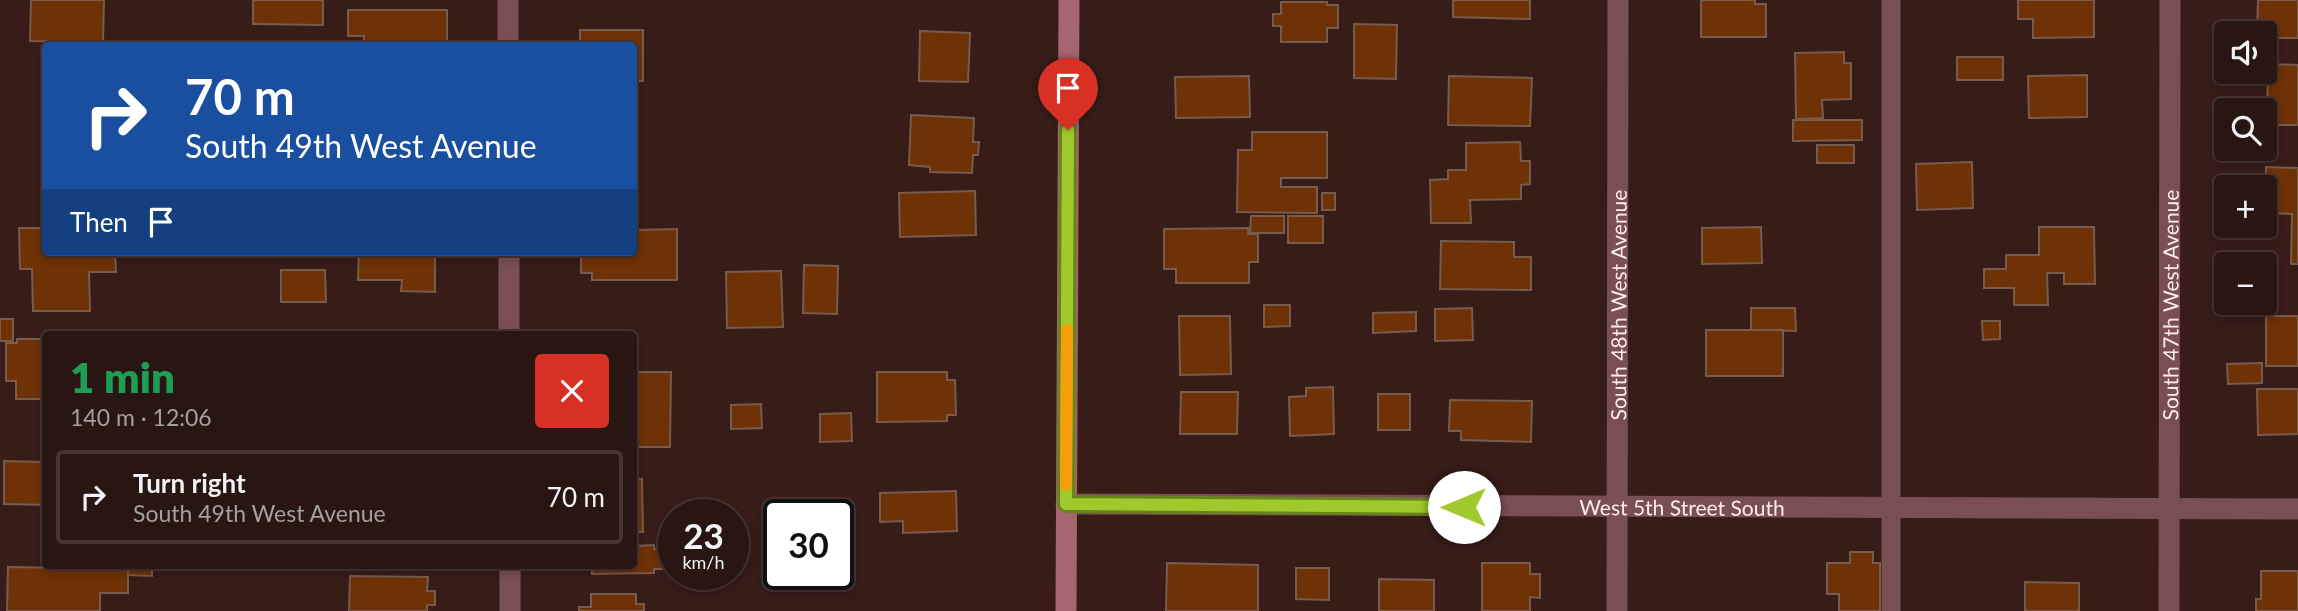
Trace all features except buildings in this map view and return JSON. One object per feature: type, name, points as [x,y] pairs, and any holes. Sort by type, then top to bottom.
[{"type":"street","points":[[508,0],[508,42]]},
{"type":"street","points":[[1066,611],[1069,0]]},
{"type":"street","name":"South 48th West Avenue","points":[[1617,611],[1618,0]]},
{"type":"street","name":"South 47th West Avenue","points":[[2169,0],[2169,611]]},
{"type":"street","points":[[509,256],[509,331]]},
{"type":"street","name":"West 5th Street South","points":[[1066,504],[2298,509]]},
{"type":"street","points":[[510,569],[510,611]]},
{"type":"lane","points":[[1891,0],[1891,611]]},
{"type":"slow traffic","points":[[1066,485],[1067,330]]},
{"type":"route","points":[[1068,130],[1066,504],[1464,507]]}]
